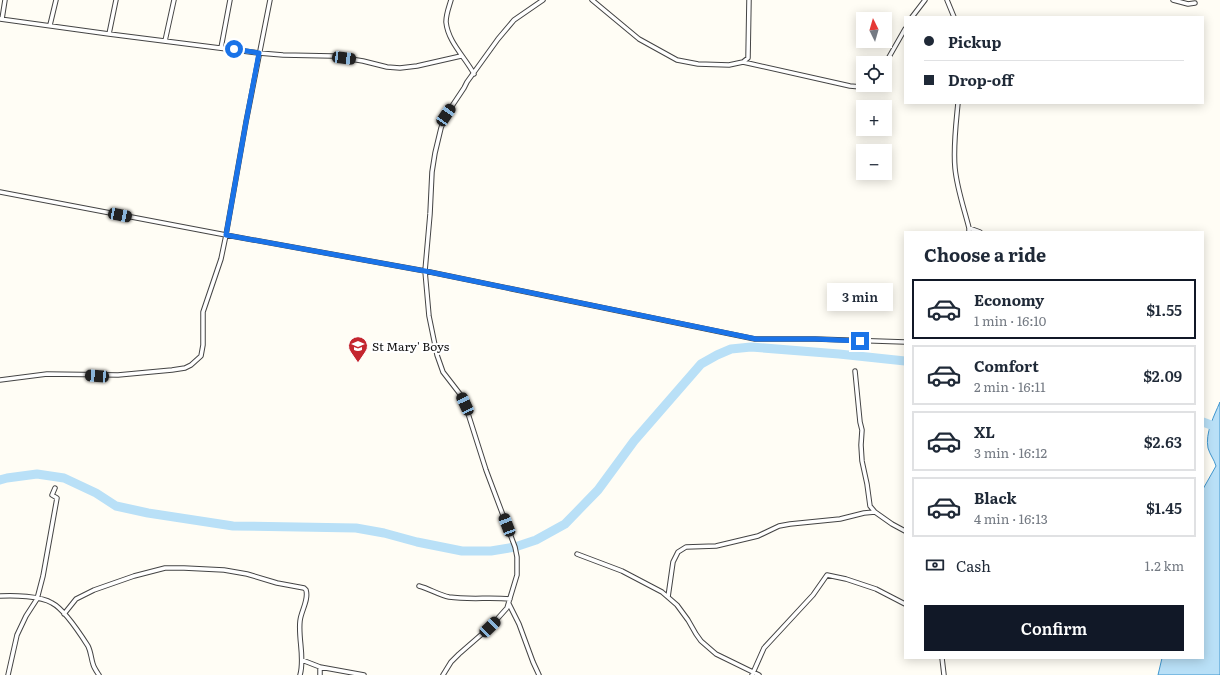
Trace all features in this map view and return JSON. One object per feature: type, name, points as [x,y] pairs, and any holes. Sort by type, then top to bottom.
[{"type":"street","points":[[5,0],[1,19],[259,53],[332,56],[363,61],[386,67],[400,68],[417,66],[461,56]]},
{"type":"street","points":[[50,25],[56,0]]},
{"type":"street","points":[[109,34],[116,0]]},
{"type":"street","points":[[165,41],[174,0]]},
{"type":"street","points":[[221,48],[230,0]]},
{"type":"street","points":[[0,380],[47,374],[118,375],[172,370],[185,368],[201,356],[203,312],[221,259],[270,0]]},
{"type":"street","points":[[451,0],[446,21],[448,29],[461,56],[474,74]]},
{"type":"street","points":[[443,675],[458,654],[503,614],[509,604],[517,575],[517,557],[515,547],[486,470],[465,404],[460,394],[451,384],[440,366],[437,355],[429,316],[425,271],[432,172],[441,128],[446,115],[467,82],[498,39],[514,20],[543,0]]},
{"type":"street","points":[[592,0],[639,39],[677,60],[698,64],[721,65],[743,62],[856,87]]},
{"type":"street","points":[[743,62],[748,58],[749,0]]},
{"type":"street","points":[[913,16],[925,0]]},
{"type":"street","points":[[947,0],[954,16]]},
{"type":"street","points":[[1173,0],[1188,4],[1195,3]]},
{"type":"street","points":[[890,56],[904,31]]},
{"type":"street","points":[[958,104],[955,168],[959,194],[969,230]]},
{"type":"street","points":[[0,192],[425,271],[756,339],[904,342]]},
{"type":"street","points":[[855,371],[862,430],[862,461],[870,506],[875,512],[904,530]]},
{"type":"street","points":[[8,675],[16,635],[37,598],[43,576],[57,498],[52,495],[54,488]]},
{"type":"street","points":[[668,597],[673,562],[678,552],[686,547],[716,546],[758,536],[771,529],[784,525],[840,518],[864,512],[875,512]]},
{"type":"street","points":[[577,554],[638,579],[662,592],[682,610],[691,627],[702,641],[716,654],[752,673],[759,675]]},
{"type":"street","points":[[64,614],[70,605],[80,596],[118,581],[165,568],[224,570],[304,588],[306,590],[307,597],[300,619],[300,648],[302,660],[300,675]]},
{"type":"street","points":[[752,673],[764,648],[813,595],[827,575],[846,579],[876,589],[904,603]]},
{"type":"street","points":[[420,586],[440,595],[451,597],[510,599]]},
{"type":"street","points":[[0,596],[37,598],[53,603],[64,614],[88,647],[93,664],[99,675]]},
{"type":"street","points":[[509,604],[519,624],[539,675]]},
{"type":"street","points":[[942,659],[944,675]]},
{"type":"street","points":[[302,660],[320,667],[364,675]]},
{"type":"street","points":[[320,667],[320,675]]},
{"type":"water","points":[[1220,402],[1220,675],[1158,675],[1162,659],[1204,659],[1204,487],[1216,466],[1207,442],[1211,425]]},
{"type":"waterway","points":[[0,480],[37,474],[64,478],[96,493],[116,506],[148,513],[233,526],[356,528],[462,551],[491,551],[515,547],[536,540],[565,524],[598,490],[634,441],[701,364],[717,355],[731,349],[751,347],[904,361]]},
{"type":"waterway","points":[[1204,422],[1211,425]]},
{"type":"place","name":"St Mary' Boys","points":[[358,363]]},
{"type":"route","points":[[234,49],[259,53],[226,235],[425,271],[756,339],[860,341]]}]
